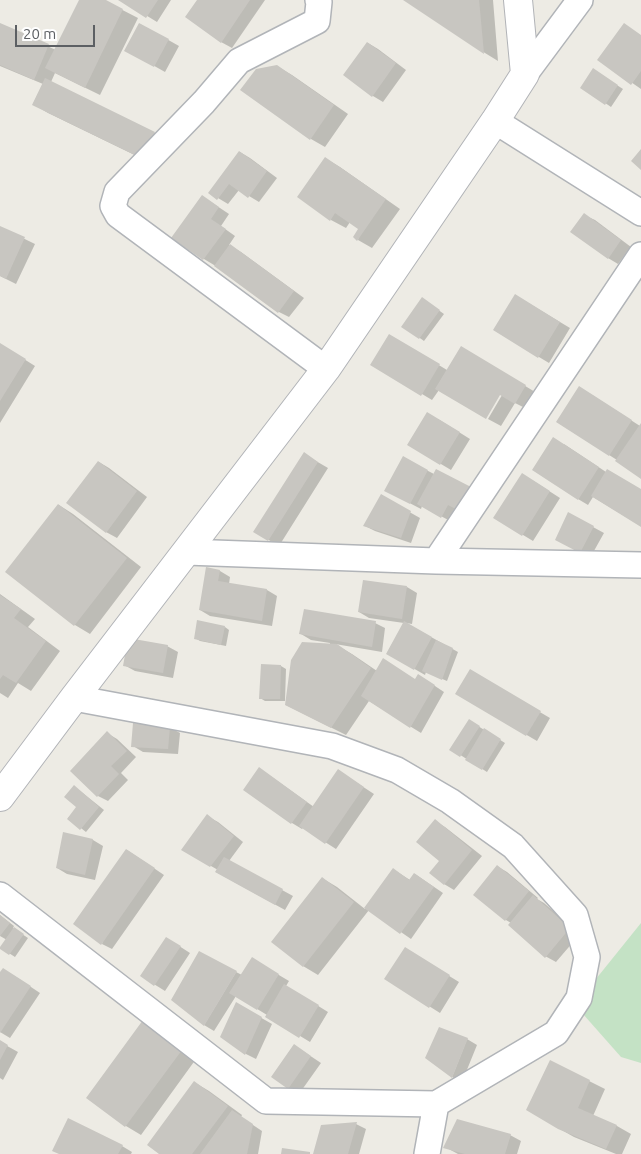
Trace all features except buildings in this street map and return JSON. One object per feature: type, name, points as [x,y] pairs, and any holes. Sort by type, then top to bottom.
[{"type":"main road","points":[[0,797],[326,369],[495,121],[525,74],[518,0]]},
{"type":"street","points":[[318,0],[317,21],[238,61],[204,102],[116,192],[113,206],[118,215],[326,369]]},
{"type":"street","points":[[525,74],[580,0]]},
{"type":"street","points":[[495,121],[641,213]]},
{"type":"street","points":[[436,561],[641,255]]},
{"type":"street","points":[[186,552],[436,561],[641,565]]},
{"type":"street","points":[[0,895],[266,1101],[436,1104],[556,1033],[579,998],[587,957],[575,915],[512,846],[450,801],[397,770],[332,746],[74,698]]},
{"type":"street","points":[[427,1154],[436,1104]]},
{"type":"green space","points":[[641,923],[641,1063],[621,1057],[575,1005]]}]
